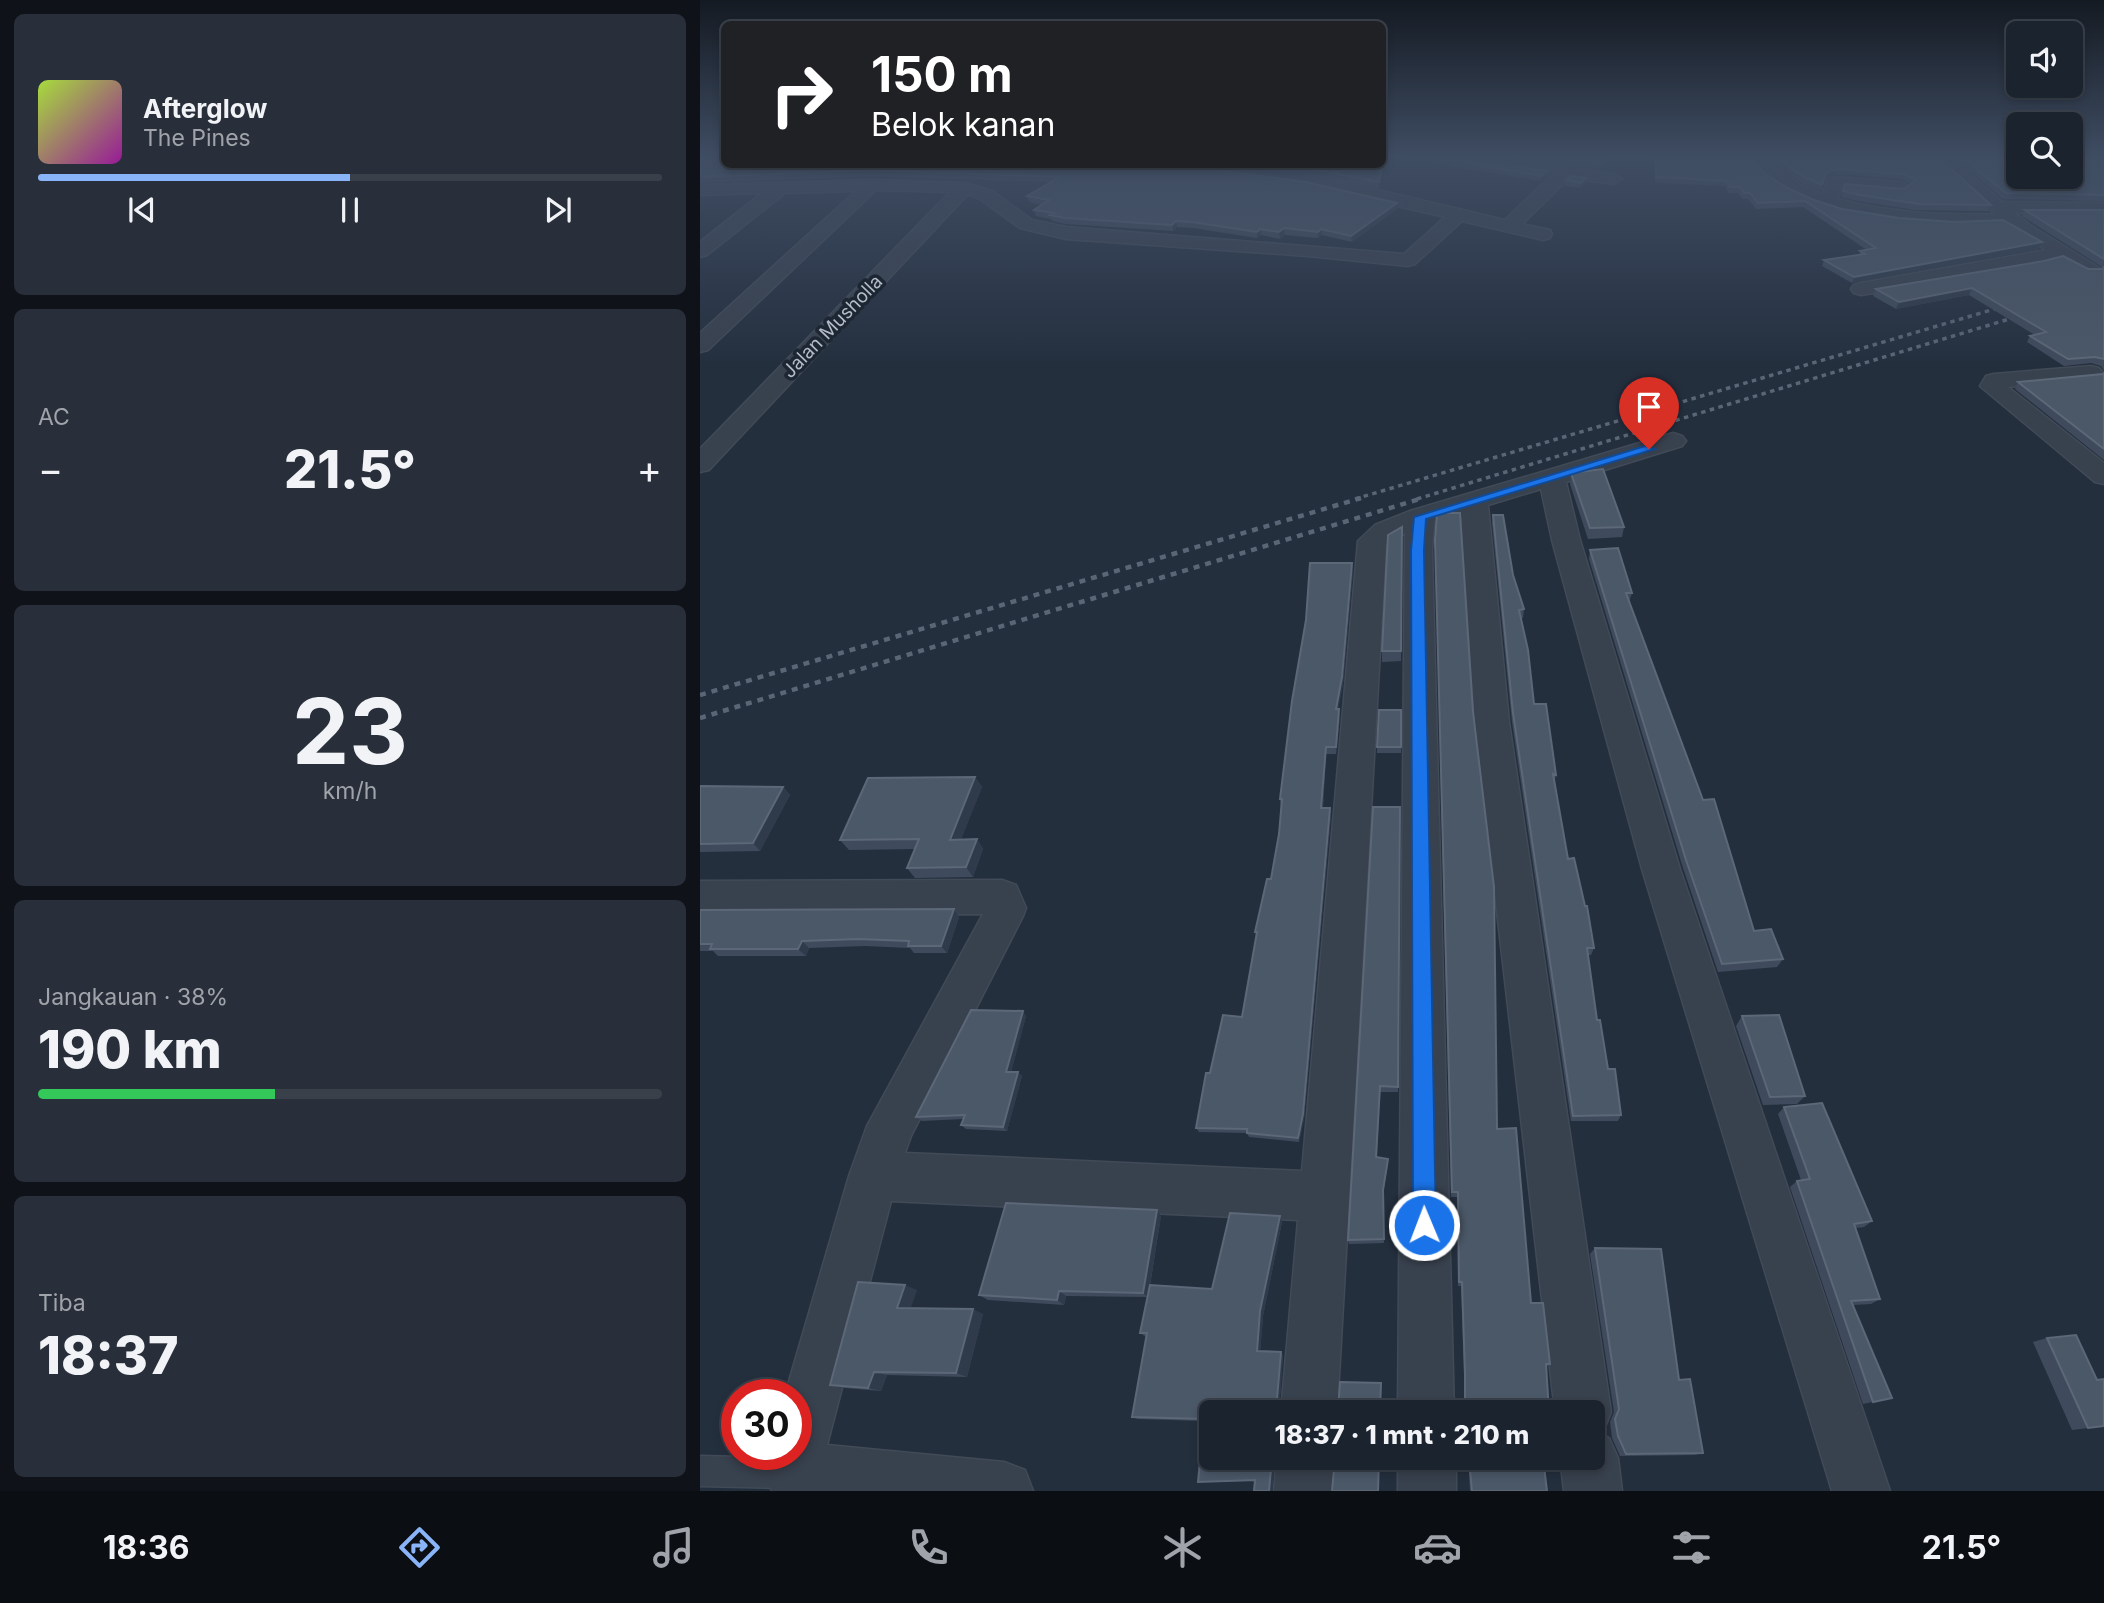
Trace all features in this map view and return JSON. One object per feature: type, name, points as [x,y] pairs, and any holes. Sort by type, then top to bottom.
[{"type":"street","points":[[700,251],[731,227]]},
{"type":"street","points":[[700,345],[828,227]]},
{"type":"street","name":"Jalan Musholla","points":[[700,464],[927,227]]},
{"type":"street","points":[[1037,227],[1066,233],[1408,260],[1445,227]]},
{"type":"street","points":[[1511,227],[1543,234]]},
{"type":"street","points":[[2014,227],[2050,255],[2091,269]]},
{"type":"street","points":[[1861,289],[2050,255]]},
{"type":"street","points":[[2091,373],[1994,381],[1992,386],[2104,476]]},
{"type":"street","points":[[1310,1400],[1372,541],[1385,531],[1420,517],[1673,441]]},
{"type":"street","points":[[1552,479],[1566,540],[1661,869],[1861,1491]]},
{"type":"street","points":[[1474,500],[1492,722],[1581,1400]]},
{"type":"street","points":[[1420,517],[1418,564],[1426,1400]]},
{"type":"street","points":[[700,898],[1002,897],[1006,908],[1003,916],[891,1126],[873,1176],[798,1448],[794,1474],[821,1474],[1004,1491]]},
{"type":"street","points":[[873,1176],[1324,1197]]},
{"type":"street","points":[[1303,1491],[1305,1470]]},
{"type":"street","points":[[1427,1470],[1427,1491]]},
{"type":"street","points":[[1590,1470],[1593,1491]]},
{"type":"lane","points":[[700,1471],[794,1474]]},
{"type":"building","points":[[1222,227],[1364,227],[1351,236],[1321,229],[1318,232],[1284,228],[1279,232],[1260,229],[1257,232]]},
{"type":"building","points":[[1844,227],[2015,227],[2042,242],[1854,277],[1824,260],[1865,254],[1860,251],[1876,248]]},
{"type":"building","points":[[2052,227],[2104,227],[2104,259]]},
{"type":"building","points":[[2063,256],[2088,269],[2104,267],[2104,359],[2068,359],[2030,336],[2046,332],[1972,288],[1899,302],[1876,289],[2044,261]]},
{"type":"building","points":[[2103,374],[2104,449],[2018,382]]},
{"type":"building","points":[[1603,469],[1624,527],[1590,528],[1571,473]]},
{"type":"building","points":[[1460,513],[1473,712],[1494,887],[1497,1129],[1516,1128],[1531,1303],[1543,1303],[1550,1364],[1546,1364],[1548,1400],[1465,1400],[1458,1192],[1452,1192],[1435,540],[1437,514]]},
{"type":"building","points":[[1493,515],[1503,515],[1513,575],[1524,609],[1519,610],[1528,650],[1534,704],[1546,704],[1556,775],[1553,774],[1568,859],[1574,858],[1587,906],[1594,948],[1587,948],[1597,1020],[1600,1020],[1608,1069],[1615,1069],[1621,1115],[1573,1116],[1513,713]]},
{"type":"building","points":[[1402,527],[1401,651],[1382,651],[1388,535]]},
{"type":"building","points":[[1618,548],[1632,593],[1626,593],[1703,800],[1714,799],[1754,931],[1771,929],[1783,959],[1722,964],[1686,860],[1590,550]]},
{"type":"building","points":[[1310,563],[1352,563],[1342,677],[1336,709],[1339,709],[1336,747],[1326,747],[1321,808],[1330,808],[1303,1114],[1298,1138],[1247,1133],[1247,1129],[1196,1128],[1206,1073],[1210,1073],[1223,1015],[1242,1017],[1255,932],[1267,879],[1271,879],[1279,834],[1280,799],[1292,701],[1306,620]]},
{"type":"building","points":[[1379,710],[1401,710],[1401,747],[1377,747]]},
{"type":"building","points":[[975,777],[950,840],[977,839],[966,867],[907,868],[919,839],[840,840],[868,778]]},
{"type":"building","points":[[700,786],[783,787],[753,843],[700,844]]},
{"type":"building","points":[[1373,807],[1400,807],[1398,1087],[1380,1086],[1376,1157],[1388,1159],[1383,1190],[1384,1239],[1348,1240]]},
{"type":"building","points":[[954,909],[941,946],[908,946],[909,941],[858,939],[802,941],[798,949],[710,949],[712,944],[700,944],[700,910]]},
{"type":"building","points":[[971,1010],[1023,1011],[1006,1072],[1018,1072],[1003,1127],[961,1125],[965,1115],[916,1117]]},
{"type":"building","points":[[1779,1015],[1805,1096],[1770,1097],[1742,1016]]},
{"type":"building","points":[[1822,1103],[1872,1221],[1854,1224],[1880,1299],[1851,1301],[1892,1398],[1873,1402],[1797,1181],[1810,1179],[1784,1107]]},
{"type":"building","points":[[1006,1203],[1157,1210],[1143,1293],[1059,1291],[1057,1300],[979,1295]]},
{"type":"building","points":[[1230,1213],[1280,1216],[1260,1311],[1257,1351],[1281,1352],[1277,1400],[1199,1400],[1199,1419],[1132,1417],[1147,1333],[1140,1333],[1150,1285],[1212,1289]]},
{"type":"building","points":[[1595,1248],[1661,1249],[1679,1380],[1690,1379],[1703,1453],[1626,1454],[1618,1436],[1615,1419],[1619,1409]]},
{"type":"building","points":[[858,1282],[905,1285],[897,1308],[973,1309],[956,1373],[874,1372],[868,1388],[830,1385]]},
{"type":"building","points":[[2076,1335],[2097,1380],[2104,1379],[2104,1426],[2088,1428],[2047,1338]]},
{"type":"building","points":[[1340,1382],[1381,1383],[1380,1400],[1339,1400]]},
{"type":"building","points":[[1199,1470],[1271,1470],[1269,1491],[1254,1491],[1255,1480],[1198,1482]]},
{"type":"building","points":[[1334,1470],[1379,1470],[1378,1491],[1332,1491]]},
{"type":"building","points":[[1470,1470],[1544,1470],[1547,1491],[1472,1491]]},
{"type":"railway","points":[[2002,306],[2010,304]]},
{"type":"railway","points":[[1355,499],[2008,305]]},
{"type":"railway","points":[[1417,499],[2029,313]]},
{"type":"railway","points":[[700,695],[1361,498]]},
{"type":"railway","points":[[700,718],[1423,498]]},
{"type":"route","points":[[1424,1225],[1418,550],[1420,517],[1649,449]]}]
